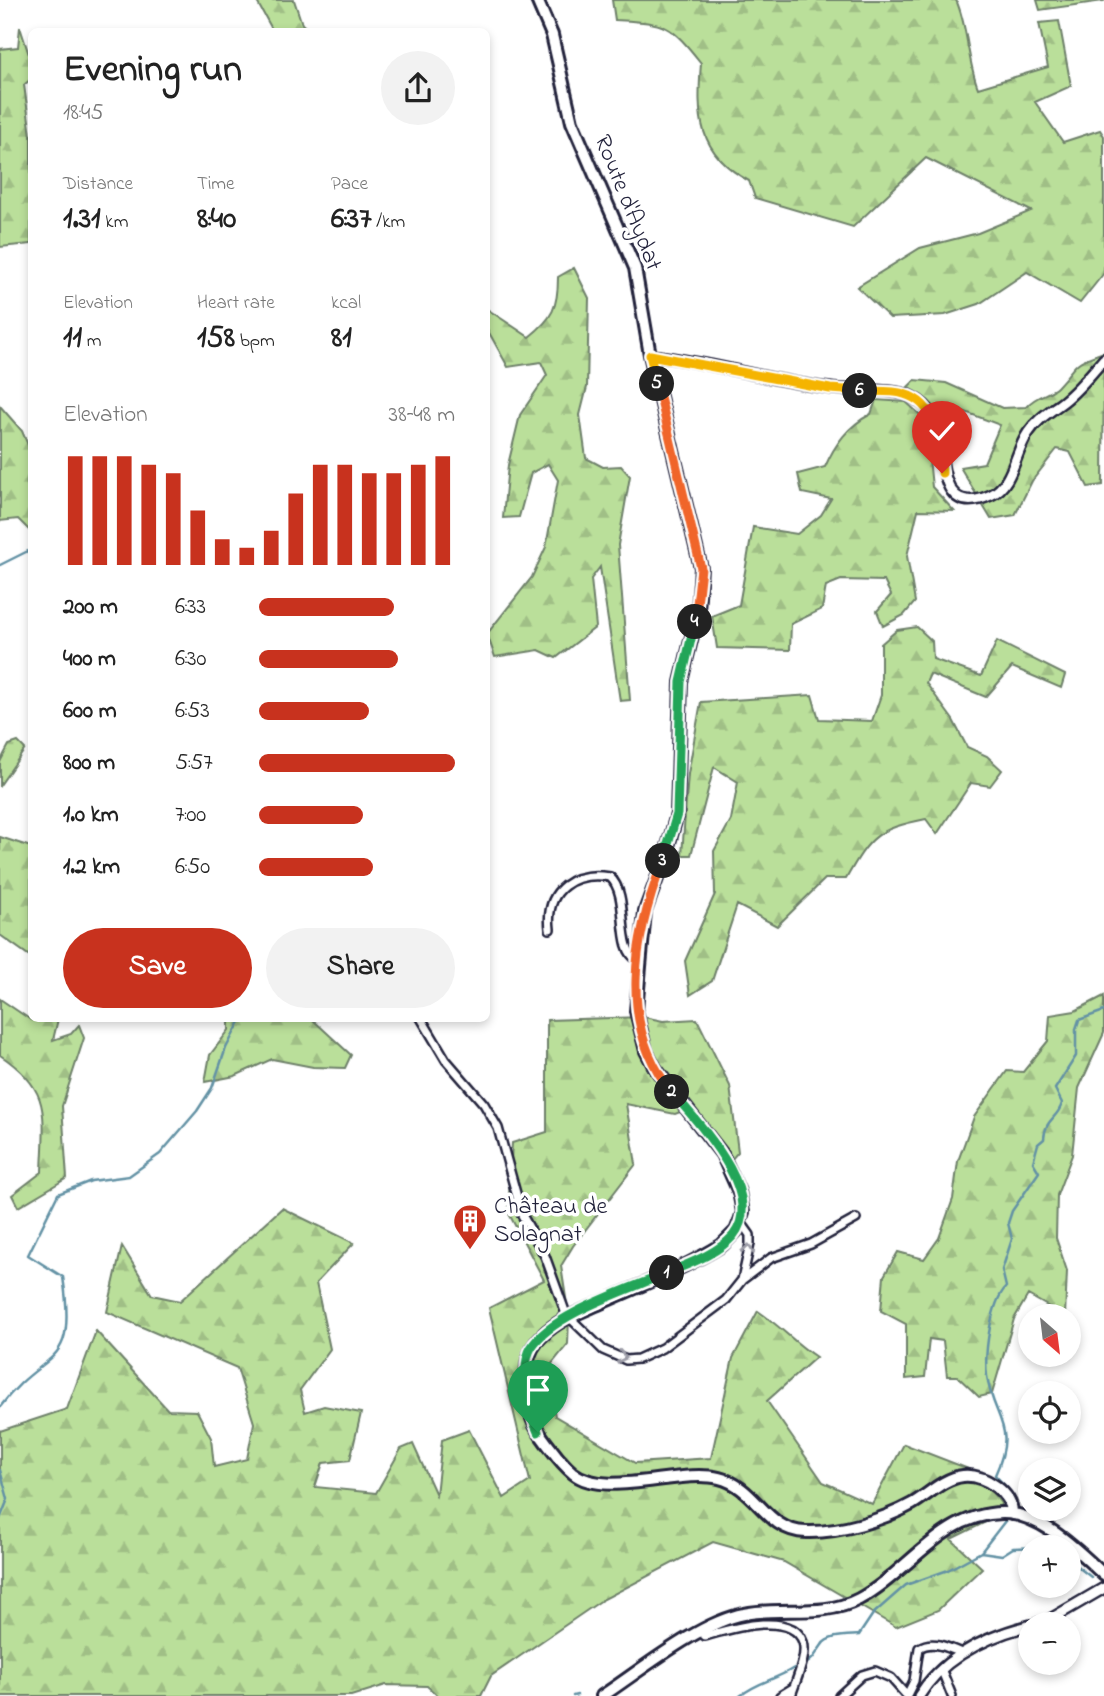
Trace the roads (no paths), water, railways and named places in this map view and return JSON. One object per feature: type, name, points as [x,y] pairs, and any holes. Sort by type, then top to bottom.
[{"type":"main road","name":"Route d'Aydat","points":[[537,0],[552,35],[572,122],[635,268],[650,355],[698,547],[701,588],[681,682],[677,814],[645,911],[638,960],[636,1011],[646,1051],[665,1083],[725,1161],[739,1192],[740,1221]]},
{"type":"main road","points":[[740,1221],[732,1237],[716,1249],[569,1317],[543,1334],[531,1348],[527,1374],[530,1411],[538,1432],[575,1475],[604,1483],[697,1476],[722,1479],[751,1495],[775,1524],[806,1532],[861,1523],[891,1513],[962,1476],[980,1479],[994,1486],[1010,1501],[1012,1514]]},
{"type":"main road","points":[[602,1696],[701,1632],[742,1614],[828,1610],[845,1606],[880,1585],[960,1523],[986,1514],[1012,1514],[1035,1521],[1104,1575]]},
{"type":"street","points":[[650,355],[830,389],[902,393],[914,398],[932,415],[940,447],[942,473],[949,489],[959,497],[973,500],[997,493],[1006,483],[1028,432],[1038,420],[1078,388],[1104,359]]},
{"type":"street","points":[[550,929],[548,917],[555,894],[562,885],[571,879],[610,877],[617,884],[620,894],[627,950],[638,960]]},
{"type":"street","points":[[423,1022],[446,1060],[484,1104],[498,1128],[522,1216],[545,1256],[569,1317],[603,1350],[626,1360],[638,1359],[662,1348],[711,1313],[742,1280],[771,1258],[811,1244],[856,1219]]},
{"type":"street","points":[[740,1221],[750,1239],[742,1280]]},
{"type":"street","points":[[1063,1612],[1104,1588]]},
{"type":"street","points":[[701,1632],[705,1636],[747,1624],[767,1624],[794,1630],[801,1638],[804,1650],[792,1692],[780,1696]]},
{"type":"street","points":[[919,1696],[962,1653],[995,1634],[1018,1628]]},
{"type":"street","points":[[839,1696],[862,1675],[875,1671],[891,1678],[907,1696],[914,1681],[919,1648],[923,1645],[939,1644],[962,1653]]},
{"type":"street","points":[[942,1671],[952,1696]]},
{"type":"waterway","points":[[0,565],[28,551]]},
{"type":"waterway","points":[[1009,1490],[995,1475],[1002,1458],[1004,1433],[990,1391],[986,1366],[996,1304],[1006,1287],[1002,1270],[1012,1239],[1008,1223],[1012,1211],[1039,1172],[1033,1162],[1038,1144],[1044,1139],[1047,1127],[1062,1103],[1055,1089],[1076,1056],[1076,1029],[1079,1020],[1104,1011]]},
{"type":"waterway","points":[[0,1407],[62,1344],[66,1329],[63,1277],[28,1255],[58,1194],[91,1181],[129,1176],[160,1154],[197,1111],[212,1088],[226,1048],[240,1022]]},
{"type":"waterway","points":[[0,1470],[8,1499],[0,1519]]},
{"type":"waterway","points":[[981,1552],[1005,1521]]},
{"type":"waterway","points":[[804,1665],[829,1639],[859,1635],[873,1614],[906,1585],[948,1570],[981,1552],[1002,1555],[1018,1548]]},
{"type":"waterway","points":[[1081,1569],[1091,1577]]},
{"type":"waterway","points":[[740,1696],[794,1668]]},
{"type":"waterway","points":[[573,1696],[577,1695]]},
{"type":"place","name":"Château de Solagnat","points":[[470,1251]]}]
